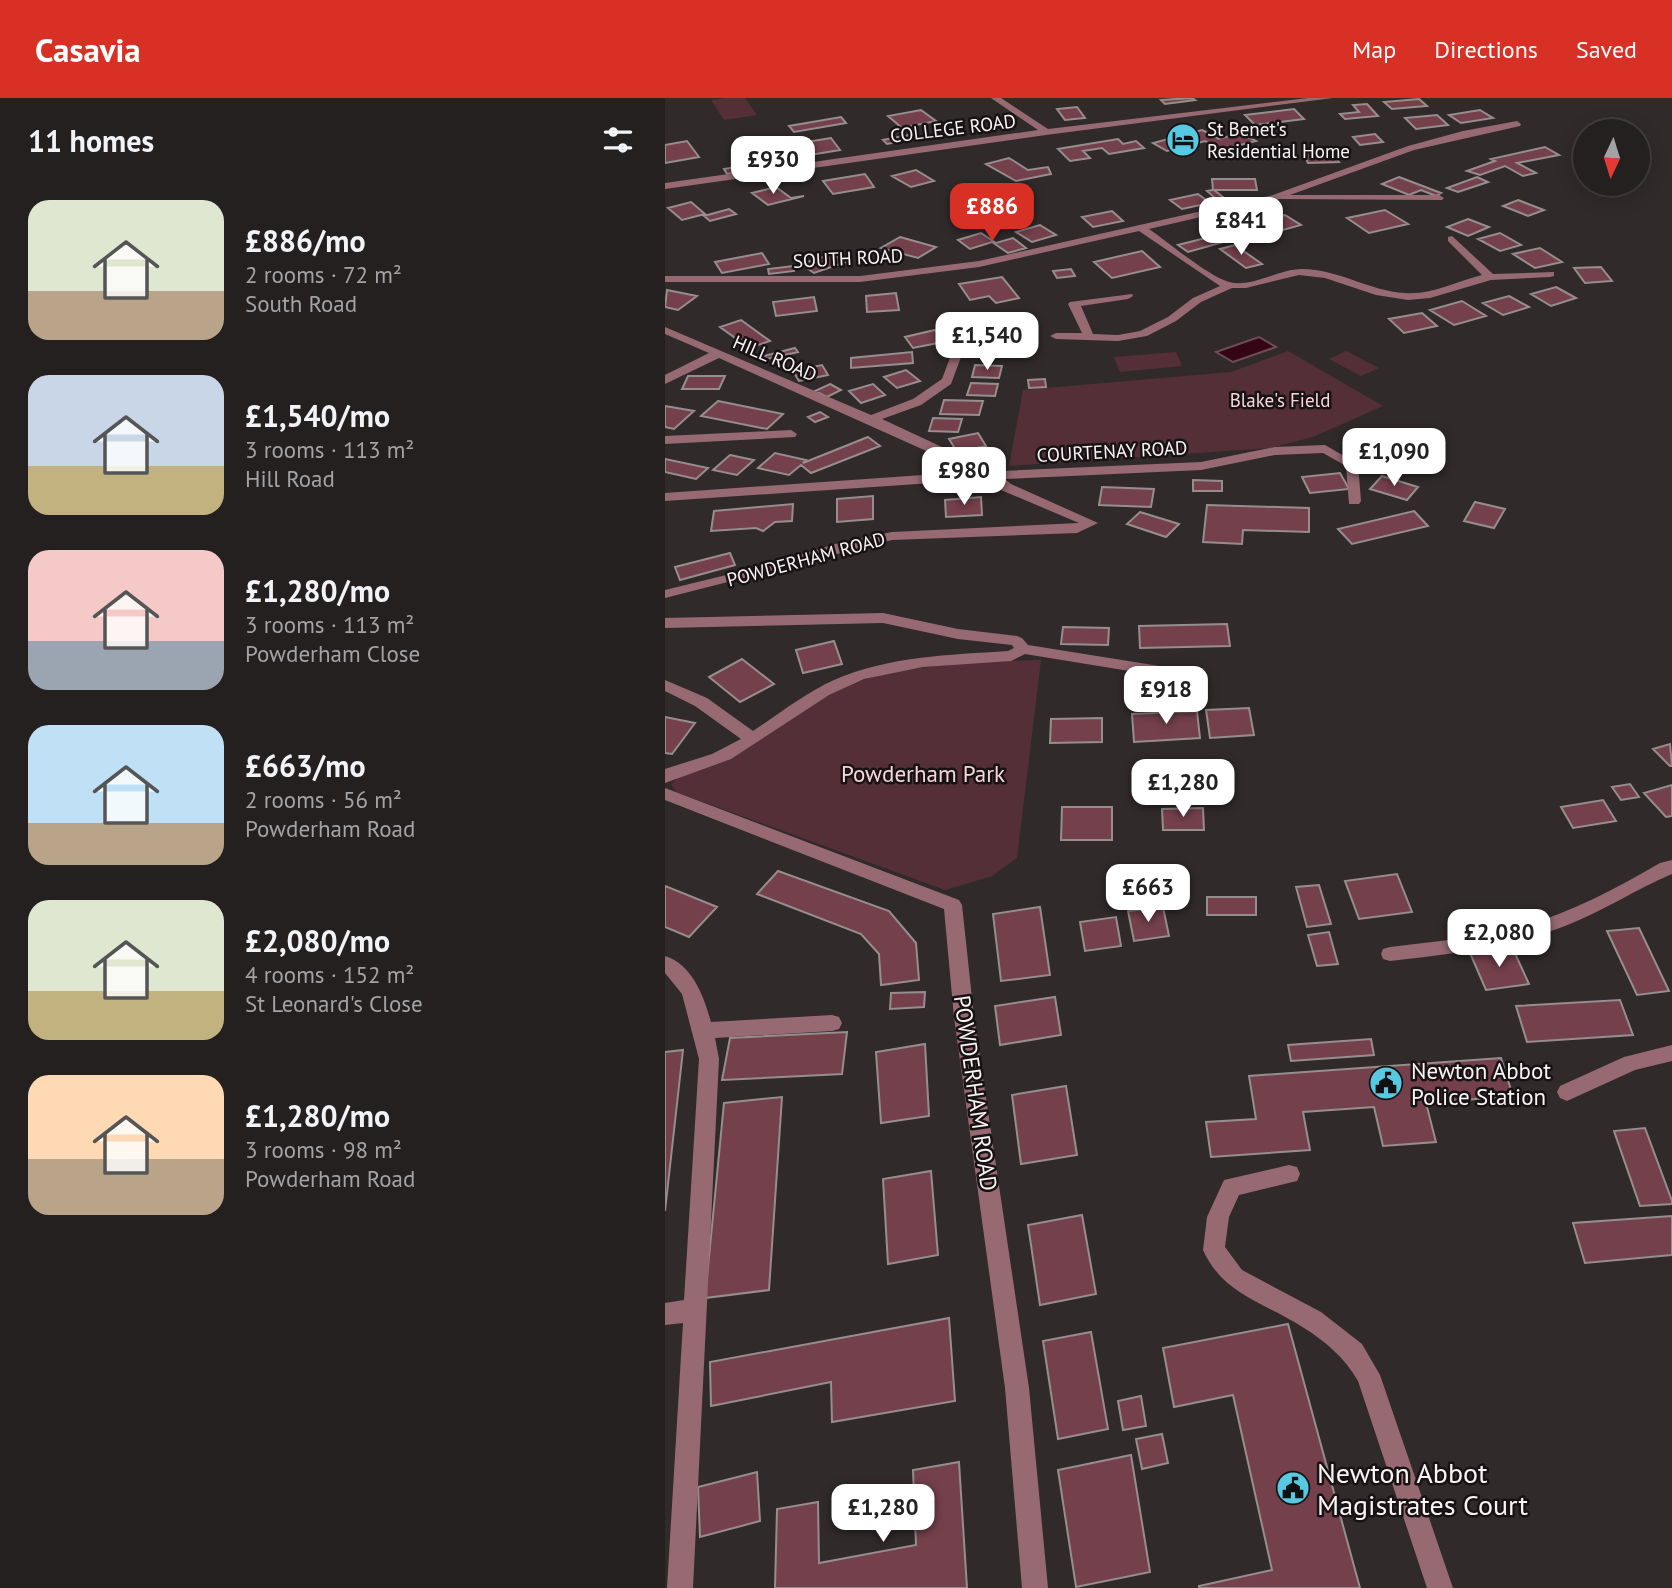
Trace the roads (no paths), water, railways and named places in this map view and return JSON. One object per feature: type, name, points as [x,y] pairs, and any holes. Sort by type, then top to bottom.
[{"type":"street","points":[[996,98],[1046,132]]},
{"type":"street","name":"COLLEGE ROAD","points":[[665,186],[1046,132],[1303,99],[1329,98]]},
{"type":"street","name":"SOUTH ROAD","points":[[665,279],[860,279],[978,264],[1276,197],[1411,149],[1463,134],[1517,124]]},
{"type":"street","points":[[1276,197],[1439,198]]},
{"type":"street","points":[[1141,228],[1216,281],[1228,286],[1289,273],[1310,272],[1338,277],[1371,292],[1407,297],[1436,294],[1490,277],[1550,274]]},
{"type":"street","points":[[1452,239],[1490,277]]},
{"type":"street","points":[[1056,336],[1118,338],[1143,334],[1172,319],[1197,300],[1228,286]]},
{"type":"street","points":[[1089,337],[1074,304],[1128,296]]},
{"type":"street","name":"HILL ROAD","points":[[665,331],[871,419],[967,464],[973,476]]},
{"type":"street","points":[[665,380],[717,354]]},
{"type":"street","points":[[871,419],[917,402],[947,381],[955,357]]},
{"type":"street","points":[[665,440],[791,434]]},
{"type":"street","name":"COURTENAY ROAD","points":[[665,497],[973,476],[1201,466],[1275,451],[1325,449],[1352,464],[1354,501]]},
{"type":"street","name":"POWDERHAM ROAD","points":[[665,594],[776,567],[840,547],[892,536],[1067,530],[1091,523],[1006,487],[995,475]]},
{"type":"street","name":"POWDERHAM ROAD","points":[[665,623],[883,618],[958,634],[1017,641],[1023,649]]},
{"type":"street","points":[[665,777],[723,756],[837,684],[866,673],[912,665],[1011,656],[1023,649],[1197,677]]},
{"type":"street","points":[[665,685],[701,702],[752,739]]},
{"type":"street","name":"POWDERHAM ROAD","points":[[665,794],[953,905],[964,1017],[1017,1388],[1035,1588]]},
{"type":"street","points":[[1390,954],[1480,943],[1524,933],[1625,892],[1672,867]]},
{"type":"street","points":[[665,963],[679,971],[690,988],[709,1059],[694,1310],[674,1547],[680,1588]]},
{"type":"street","points":[[702,1031],[832,1023]]},
{"type":"street","points":[[1567,1092],[1631,1063],[1672,1053]]},
{"type":"street","points":[[1289,1174],[1232,1187],[1218,1217],[1214,1250],[1234,1277],[1313,1320],[1355,1352],[1368,1376],[1440,1588]]},
{"type":"street","points":[[665,1314],[694,1310]]},
{"type":"place","name":"St Benet's Residential Home","points":[[1183,140]]},
{"type":"place","name":"Newton Abbot Police Station","points":[[1386,1083]]},
{"type":"place","name":"Newton Abbot Magistrates Court","points":[[1293,1488]]},
{"type":"park label","name":"Blake's Field","points":[[1280,400]]},
{"type":"park label","name":"Powderham Park","points":[[923,773]]}]
